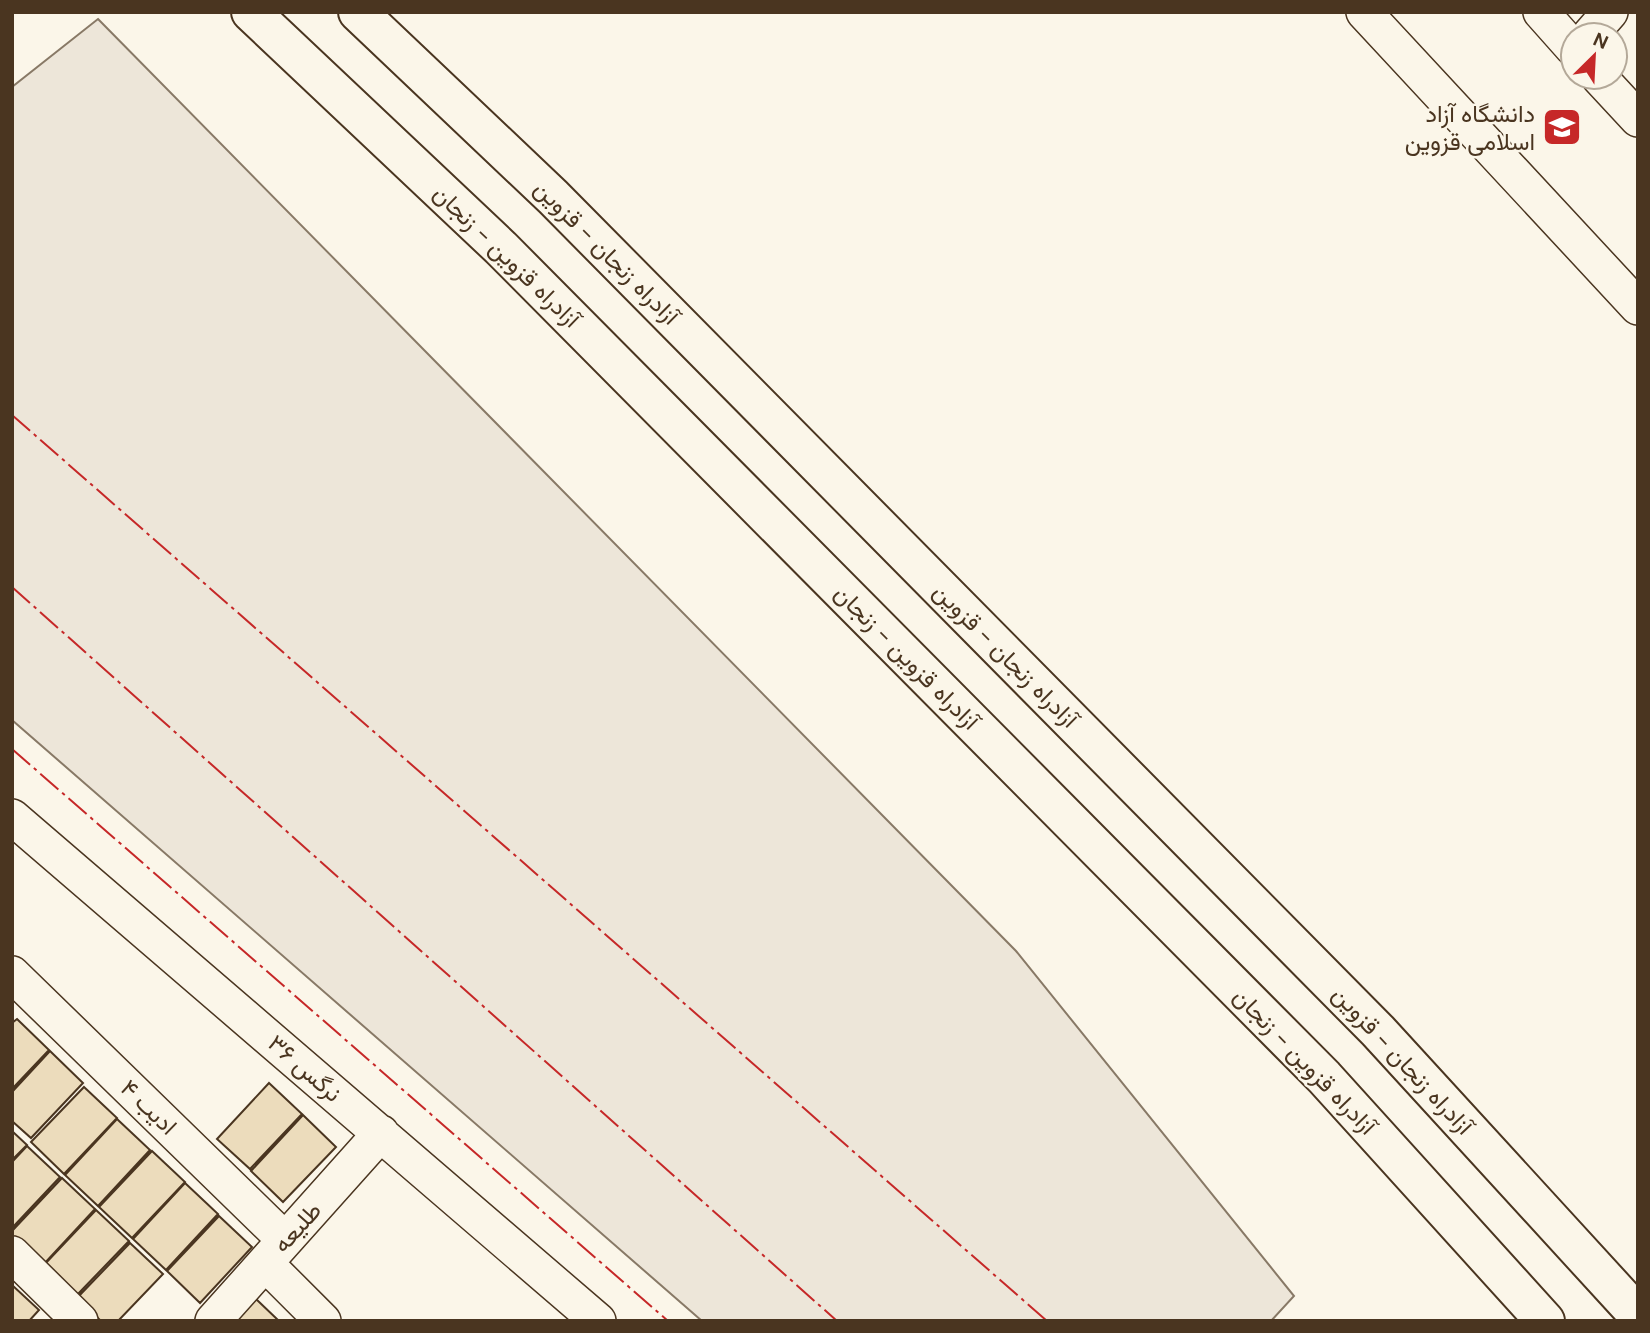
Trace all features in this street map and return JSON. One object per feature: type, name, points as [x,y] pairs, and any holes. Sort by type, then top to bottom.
[{"type":"highway","name":"آزادراه قزوین - زنجان","points":[[251,12],[500,248],[1314,1067],[1545,1321]]},
{"type":"highway","name":"آزادراه زنجان - قزوین","points":[[358,12],[553,197],[1358,1011],[1638,1315]]},
{"type":"street","points":[[1364,12],[1638,307]]},
{"type":"street","points":[[1542,12],[1559,32]]},
{"type":"street","points":[[1612,91],[1638,119]]},
{"type":"street","name":"نرگس ۳۶","points":[[12,817],[598,1321]]},
{"type":"street","name":"ادیب ۴","points":[[12,974],[275,1252],[323,1321]]},
{"type":"street","name":"طلیعه","points":[[213,1321],[381,1133]]},
{"type":"street","points":[[12,1254],[80,1321]]},
{"type":"shaded area","points":[[98,19],[1016,951],[1294,1296],[1271,1321],[702,1321],[12,720],[12,87]]},
{"type":"building","points":[[17,1019],[49,1050],[12,1089],[12,1023]]},
{"type":"building","points":[[50,1051],[83,1083],[31,1138],[12,1121],[12,1092]]},
{"type":"building","points":[[269,1083],[302,1114],[250,1169],[217,1139]]},
{"type":"building","points":[[84,1087],[117,1118],[64,1174],[31,1142]]},
{"type":"building","points":[[303,1115],[336,1147],[283,1202],[251,1171]]},
{"type":"building","points":[[117,1119],[150,1150],[98,1206],[65,1175]]},
{"type":"building","points":[[12,1131],[27,1145],[12,1160]]},
{"type":"building","points":[[27,1146],[60,1177],[12,1228],[12,1162]]},
{"type":"building","points":[[152,1151],[185,1182],[132,1238],[99,1207]]},
{"type":"building","points":[[62,1178],[95,1209],[43,1265],[12,1237],[12,1231]]},
{"type":"building","points":[[185,1183],[218,1214],[166,1270],[133,1239]]},
{"type":"building","points":[[96,1210],[129,1241],[76,1296],[43,1266]]},
{"type":"building","points":[[219,1216],[252,1247],[200,1303],[167,1271]]},
{"type":"building","points":[[130,1243],[163,1274],[118,1321],[101,1321],[77,1298]]},
{"type":"building","points":[[12,1285],[39,1310],[29,1321],[12,1321]]},
{"type":"building","points":[[256,1299],[279,1321],[235,1321]]},
{"type":"power","points":[[12,415],[1047,1321]]},
{"type":"power","points":[[12,587],[837,1321]]},
{"type":"power","points":[[12,749],[668,1321]]},
{"type":"place","name":"دانشگاه آزاد اسلامی قزوین","points":[[1562,127]]}]
